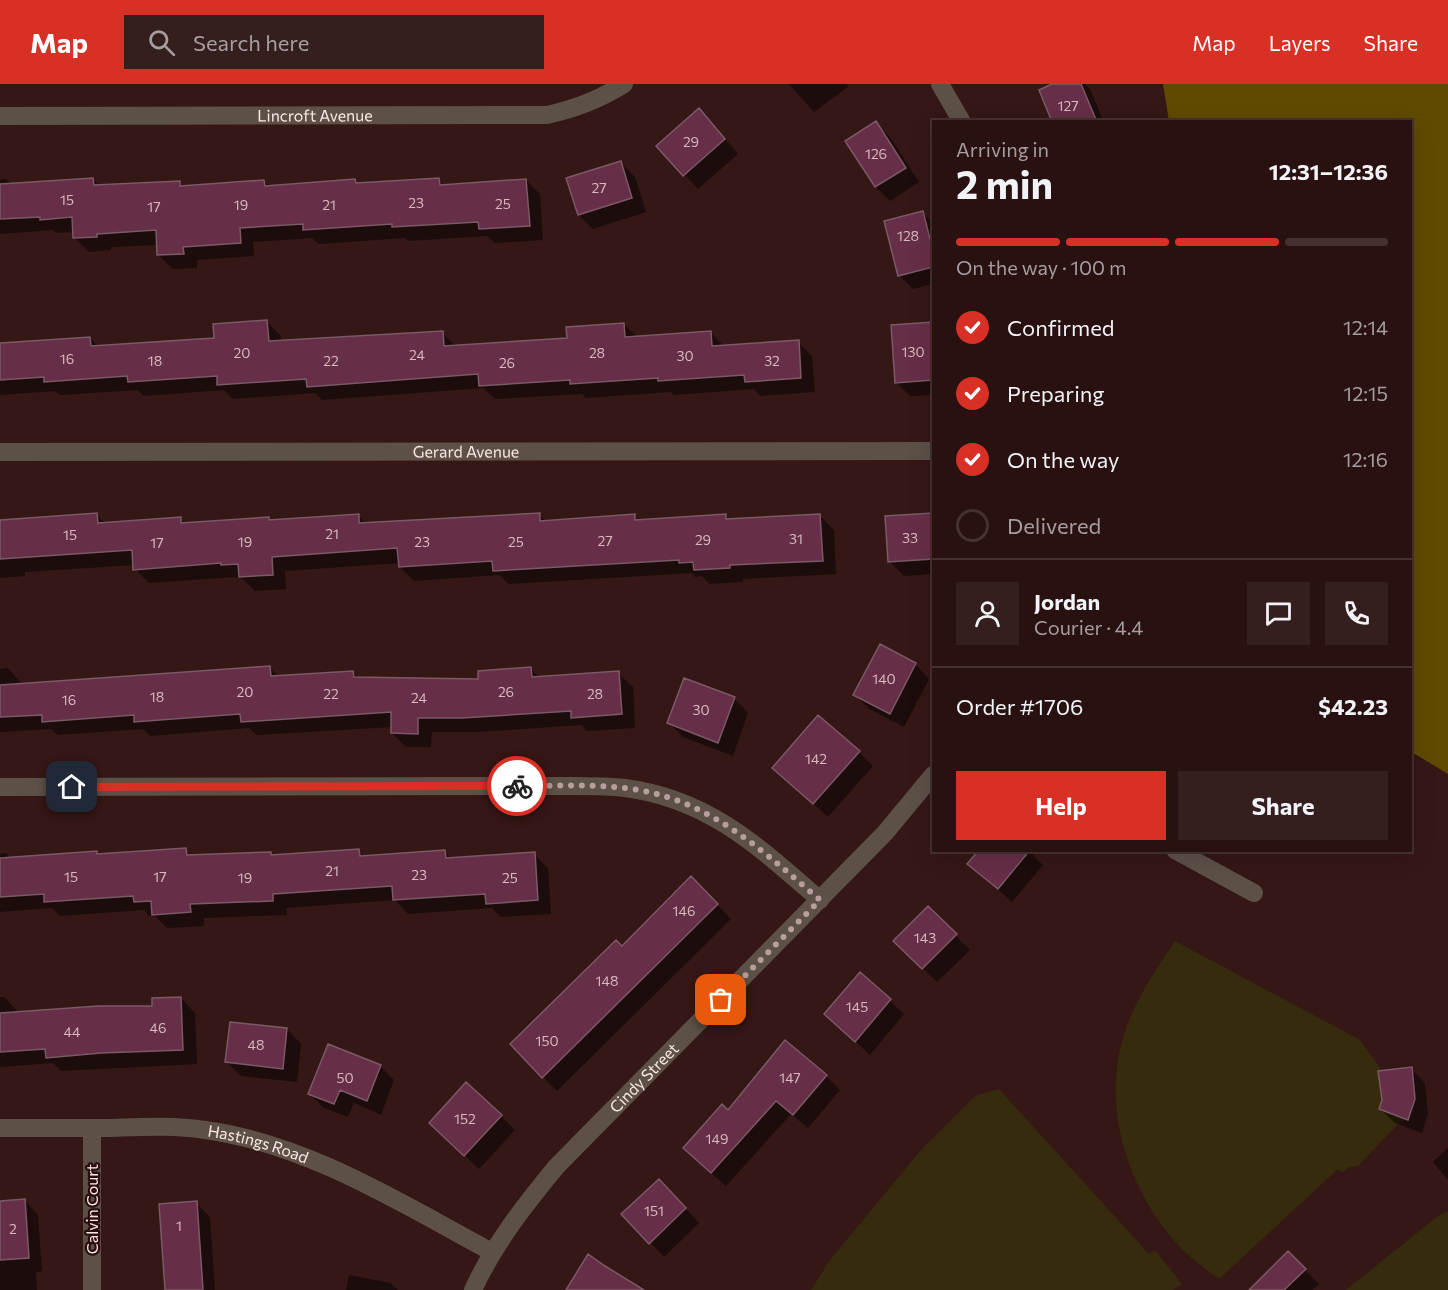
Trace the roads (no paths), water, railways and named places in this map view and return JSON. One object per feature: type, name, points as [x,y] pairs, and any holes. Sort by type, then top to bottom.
[{"type":"street","name":"Lincroft Avenue","points":[[0,116],[547,115],[577,108],[605,96],[624,84]]},
{"type":"street","points":[[940,84],[961,120]]},
{"type":"street","name":"Gerard Avenue","points":[[0,452],[932,451]]},
{"type":"street","name":"Cindy Street","points":[[473,1290],[492,1252],[519,1213],[556,1167],[885,833],[932,776]]},
{"type":"street","points":[[0,787],[574,786],[624,788],[665,796],[694,807],[723,822],[758,846],[820,900]]},
{"type":"street","points":[[1179,852],[1254,893]]},
{"type":"street","name":"Hastings Road","points":[[0,1128],[162,1127],[205,1130],[302,1156],[342,1172],[492,1252]]},
{"type":"street","name":"Calvin Court","points":[[92,1128],[92,1290]]}]
